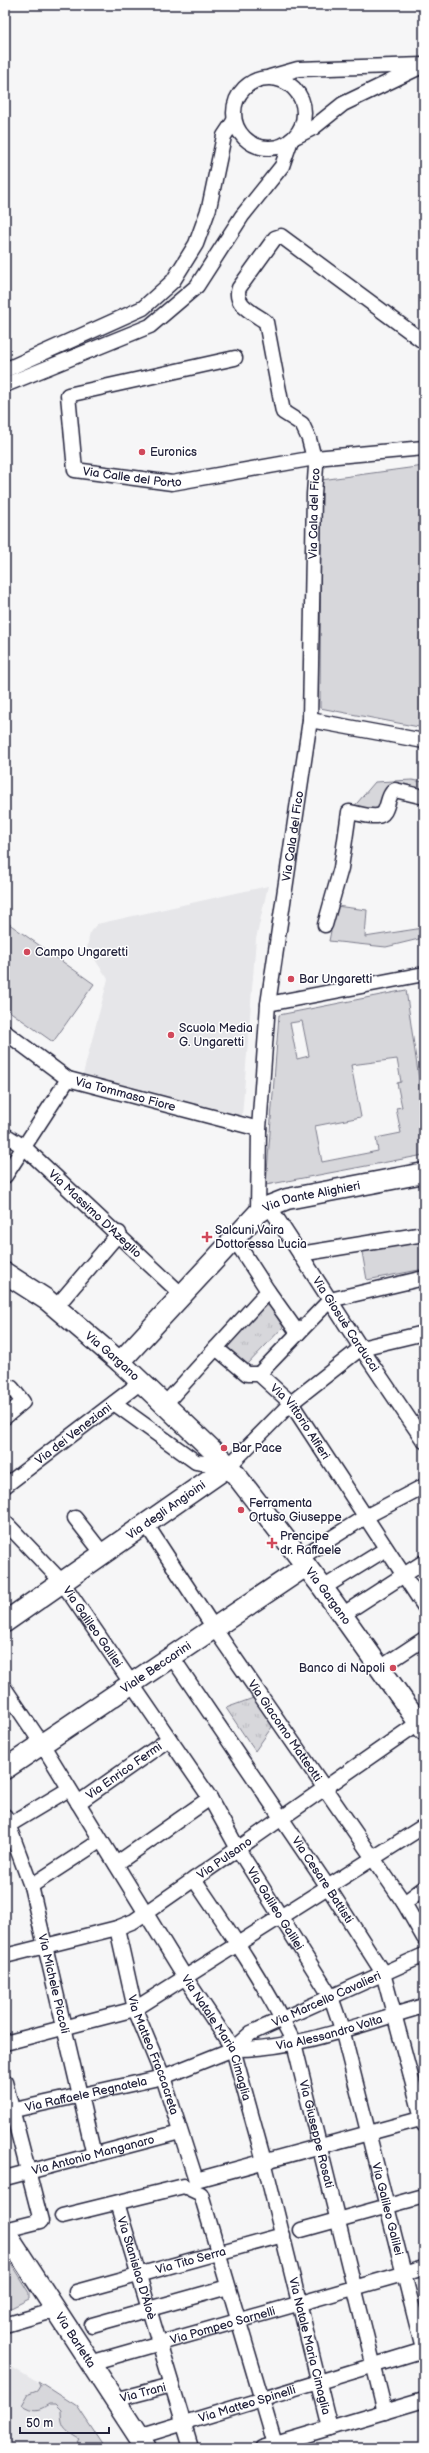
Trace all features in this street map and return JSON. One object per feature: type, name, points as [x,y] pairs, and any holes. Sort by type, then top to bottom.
[{"type":"street","points":[[424,65],[343,104],[313,128],[294,138],[285,146],[269,149],[253,146],[240,136],[234,121],[234,105],[241,91],[254,81],[298,69],[424,65]]},
{"type":"street","points":[[5,385],[150,326],[198,286],[242,216],[282,166],[305,117],[301,98],[288,83],[270,77]]},
{"type":"street","points":[[5,370],[143,308],[173,281],[196,244],[208,208],[224,136],[234,121]]},
{"type":"street","points":[[315,458],[302,424],[283,412],[266,322],[239,302],[236,296],[239,288],[275,238],[280,236],[424,342]]},
{"type":"street","name":"Via Calle del Porto","points":[[235,358],[68,395],[76,470],[172,482],[315,458],[424,448]]},
{"type":"street","name":"Via Cala del Fico","points":[[264,1210],[259,1129],[268,1004],[310,720],[315,458]]},
{"type":"street","points":[[310,720],[424,741]]},
{"type":"street","points":[[324,925],[342,868],[349,812],[377,816],[382,815],[386,810],[388,796],[395,790],[424,797]]},
{"type":"street","points":[[268,1004],[424,974]]},
{"type":"street","name":"Via Tommaso Fiore","points":[[5,1032],[68,1079],[259,1129]]},
{"type":"street","points":[[5,1176],[68,1079]]},
{"type":"street","name":"Via Massimo D'Azeglio","points":[[5,1135],[24,1147],[119,1233],[183,1296]]},
{"type":"street","name":"Via Dante Alighieri","points":[[120,1362],[264,1210],[287,1199],[424,1173]]},
{"type":"street","name":"Via Giosuè Carducci","points":[[264,1210],[300,1254],[424,1441]]},
{"type":"street","points":[[56,1307],[119,1233]]},
{"type":"street","points":[[300,1254],[424,1234]]},
{"type":"street","points":[[235,1240],[268,1291],[298,1333]]},
{"type":"street","name":"Via Gargano","points":[[5,1273],[56,1307],[120,1362],[229,1466],[323,1588],[422,1724]]},
{"type":"street","points":[[259,1374],[330,1300],[424,1278]]},
{"type":"street","points":[[164,1405],[268,1291]]},
{"type":"street","points":[[114,1403],[196,1462],[229,1466],[291,1403],[361,1348],[424,1333]]},
{"type":"street","name":"Via Vittorio Alfieri","points":[[216,1348],[247,1374],[259,1374],[291,1403],[364,1517],[424,1606]]},
{"type":"street","name":"Via dei Veneziani","points":[[5,1486],[141,1382]]},
{"type":"street","points":[[5,1393],[12,1388],[23,1402],[5,1417]]},
{"type":"street","name":"Via degli Angioini","points":[[5,1622],[229,1466]]},
{"type":"street","name":"Viale Beccarini","points":[[5,1769],[214,1628],[364,1517],[424,1486]]},
{"type":"street","points":[[75,1518],[103,1554]]},
{"type":"street","name":"Via Galileo Galilei","points":[[5,1522],[62,1582],[210,1798],[238,1849],[331,1997],[342,2029],[403,2274],[424,2351]]},
{"type":"street","name":"Via Giacomo Matteotti","points":[[146,1524],[214,1628],[325,1788],[372,1859],[404,1903],[424,1938]]},
{"type":"street","points":[[323,1588],[386,1549]]},
{"type":"street","points":[[342,1615],[403,1574],[424,1562]]},
{"type":"street","points":[[380,1668],[424,1638]]},
{"type":"street","name":"Via Cesare Battisti","points":[[172,1657],[282,1818],[383,1973],[396,2014],[423,2121]]},
{"type":"street","name":"Via Natale Maria Cimaglia","points":[[5,1689],[42,1744],[100,1841],[116,1864],[185,1977],[233,2049],[264,2162],[330,2428]]},
{"type":"street","name":"Via Pulsano","points":[[5,1956],[117,1928],[134,1922],[325,1788],[422,1724]]},
{"type":"street","name":"Via Enrico Fermi","points":[[78,1804],[169,1739]]},
{"type":"street","points":[[7,1820],[69,1789]]},
{"type":"street","points":[[116,1864],[210,1798]]},
{"type":"street","name":"Via Michele Piccoli","points":[[7,1820],[31,1886],[94,2155]]},
{"type":"street","points":[[5,2043],[134,2009],[424,1826]]},
{"type":"street","points":[[31,1886],[100,1841]]},
{"type":"street","name":"Via Giuseppe Rosati","points":[[194,1880],[238,1944],[282,2018],[294,2043],[385,2412]]},
{"type":"street","points":[[404,1903],[424,1888]]},
{"type":"street","name":"Via Matteo Fraccacreta","points":[[117,1928],[134,2009],[163,2077],[196,2180],[264,2162]]},
{"type":"street","name":"Via Marcello Cavalieri","points":[[233,2049],[251,2033],[424,1955]]},
{"type":"street","name":"Via Alessandro Volta","points":[[233,2049],[259,2049],[294,2043],[424,2006]]},
{"type":"street","name":"Via Raffaele Regnatela","points":[[9,2112],[163,2077],[233,2049]]},
{"type":"street","points":[[5,2082],[9,2112],[28,2172],[41,2221],[5,2231]]},
{"type":"street","points":[[264,2162],[368,2133],[423,2121]]},
{"type":"street","name":"Via Antonio Manganaro","points":[[5,2178],[180,2132]]},
{"type":"street","points":[[62,2216],[184,2186],[201,2194],[262,2400],[268,2446],[424,2400]]},
{"type":"street","points":[[301,2230],[424,2196]]},
{"type":"street","name":"Via Stanislao D'Aloè","points":[[116,2203],[191,2448]]},
{"type":"street","name":"Via Barletta","points":[[5,2231],[142,2443]]},
{"type":"street","name":"Via Tito Serra","points":[[76,2292],[282,2235]]},
{"type":"street","name":"Via Pompeo Sarnelli","points":[[90,2363],[424,2268]]},
{"type":"street","points":[[92,2325],[228,2287]]},
{"type":"street","points":[[5,2325],[46,2313],[58,2314]]},
{"type":"street","name":"Via Matteo Spinelli","points":[[142,2443],[183,2423],[424,2351]]},
{"type":"street","name":"Via Trani","points":[[114,2400],[172,2384]]},
{"type":"shaded area","name":"Scuola Media G. Ungaretti","points":[[268,886],[256,939],[242,1117],[83,1074],[108,979],[87,948],[90,932],[97,924]]},
{"type":"shaded area","points":[[5,2363],[77,2406],[105,2448],[5,2448]]},
{"type":"green space","points":[[424,466],[424,728],[320,708],[321,480]]},
{"type":"green space","points":[[412,780],[424,782],[424,793],[396,787],[379,813],[352,809],[375,782]]},
{"type":"green space","points":[[336,906],[367,910],[365,937],[423,928],[423,938],[386,947],[329,941]]},
{"type":"green space","name":"Campo Ungaretti","points":[[5,921],[94,984],[53,1042],[5,1008]]},
{"type":"green space","points":[[406,990],[424,1114],[424,1155],[266,1185],[279,1015]],"holes":[[[302,1021],[309,1056],[297,1059],[290,1023]],[[397,1059],[401,1082],[397,1083],[402,1107],[396,1108],[401,1133],[376,1138],[378,1151],[322,1162],[315,1126],[361,1117],[351,1065]]]},
{"type":"green space","points":[[424,1240],[424,1269],[367,1280],[362,1252]]},
{"type":"green space","points":[[267,1302],[283,1327],[246,1366],[224,1348]]},
{"type":"green space","points":[[256,1697],[274,1724],[255,1751],[226,1708]]},
{"type":"green space","points":[[11,2264],[29,2293],[29,2299],[5,2311],[5,2268]]},
{"type":"green space","points":[[38,2381],[77,2406],[105,2448],[88,2448],[77,2442],[79,2439],[64,2428],[61,2410],[55,2404],[49,2404],[36,2410],[29,2409],[22,2405],[29,2393],[37,2390],[40,2385]]},
{"type":"place","name":"Euronics","points":[[142,452]]},
{"type":"place","name":"Campo Ungaretti","points":[[27,952]]},
{"type":"place","name":"Bar Ungaretti","points":[[291,979]]},
{"type":"place","name":"Scuola Media G. Ungaretti","points":[[171,1035]]},
{"type":"place","name":"Salcuni Vaira Dottoressa Lucia","points":[[207,1237]]},
{"type":"place","name":"Bar Pace","points":[[224,1448]]},
{"type":"place","name":"Ferramenta Ortuso Giuseppe","points":[[241,1510]]},
{"type":"place","name":"Prencipe dr. Raffaele","points":[[272,1543]]},
{"type":"place","name":"Banco di Napoli","points":[[393,1668]]}]
